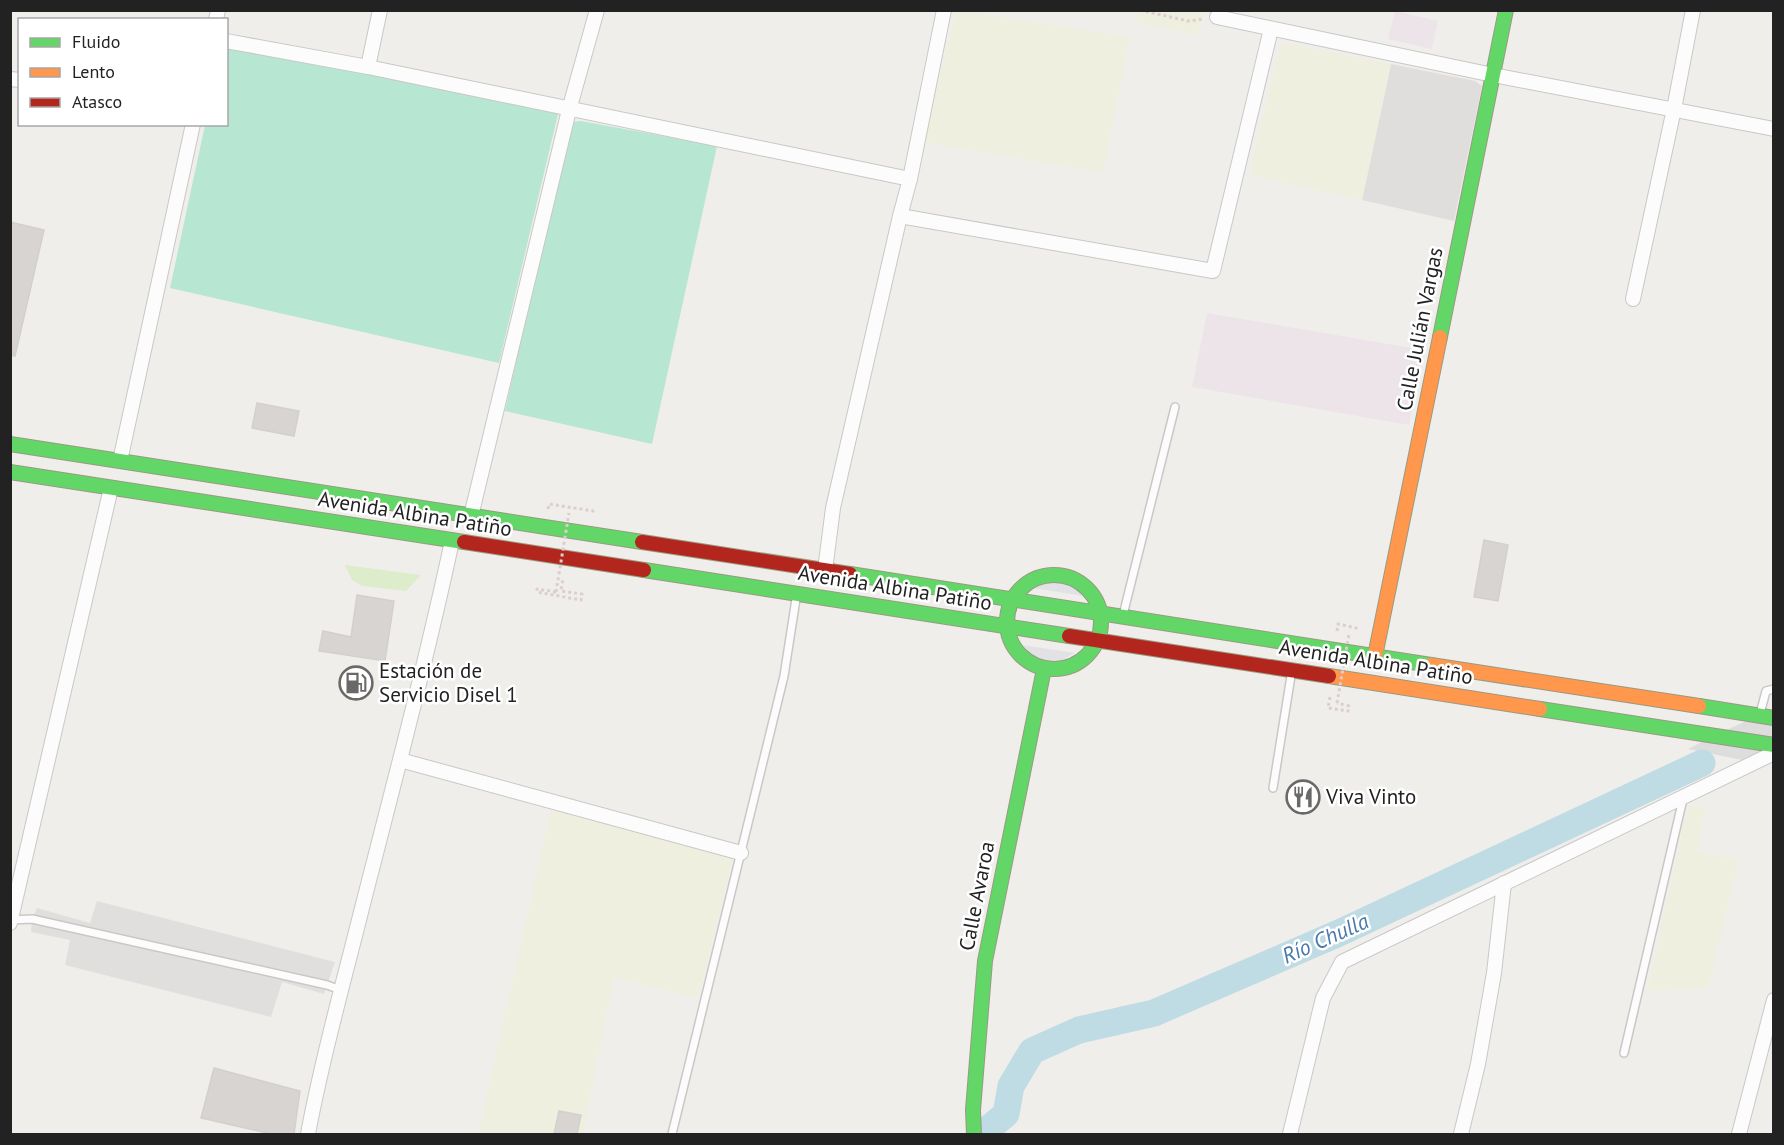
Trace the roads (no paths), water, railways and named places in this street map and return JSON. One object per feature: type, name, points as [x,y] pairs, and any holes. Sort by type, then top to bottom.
[{"type":"main road","name":"Calle Julián Vargas","points":[[1375,656],[1506,10]]},
{"type":"main road","name":"Avenida Albina Patiño","points":[[10,444],[1767,717]]},
{"type":"main road","name":"Avenida Albina Patiño","points":[[10,472],[1773,745]]},
{"type":"main road","points":[[1053,574],[1068,577],[1082,585],[1093,596],[1100,613],[1101,627],[1091,653],[1070,667],[1057,670],[1044,669],[1030,663],[1018,654],[1010,641],[1009,610],[1013,599],[1024,584],[1038,577],[1053,574]]},
{"type":"main road","name":"Calle Avaroa","points":[[972,1134],[985,961],[1044,669]]},
{"type":"street","points":[[368,67],[380,10]]},
{"type":"street","points":[[471,516],[569,110],[597,10]]},
{"type":"street","points":[[825,570],[833,508],[910,178],[944,10]]},
{"type":"street","points":[[1633,298],[1693,10]]},
{"type":"street","points":[[1217,17],[1493,75],[1773,129]]},
{"type":"street","points":[[900,216],[1213,270],[1271,29]]},
{"type":"street","points":[[228,41],[368,67],[910,178]]},
{"type":"street","points":[[120,461],[193,126]]},
{"type":"street","points":[[11,922],[111,488]]},
{"type":"street","points":[[308,1134],[318,1078],[400,760],[452,541]]},
{"type":"street","points":[[1290,1134],[1323,998],[1342,962],[1773,753]]},
{"type":"street","points":[[400,760],[741,853]]},
{"type":"street","points":[[1461,1134],[1478,1064],[1494,973],[1504,883]]},
{"type":"street","points":[[1739,1134],[1773,1000]]},
{"type":"lane","points":[[1123,616],[1175,407]]},
{"type":"lane","points":[[672,1134],[783,676],[797,594]]},
{"type":"lane","points":[[1273,788],[1292,670]]},
{"type":"lane","points":[[1767,717],[1766,691],[1773,689]]},
{"type":"lane","points":[[1624,1053],[1684,796]]},
{"type":"lane","points":[[11,922],[32,919],[341,990]]},
{"type":"waterway","name":"Río Chulla","points":[[982,1134],[1006,1114],[1011,1086],[1032,1051],[1079,1030],[1154,1013],[1339,933],[1702,763]]},
{"type":"place","name":"Estación de Servicio Disel 1","points":[[356,683]]},
{"type":"place","name":"Viva Vinto","points":[[1303,797]]}]
